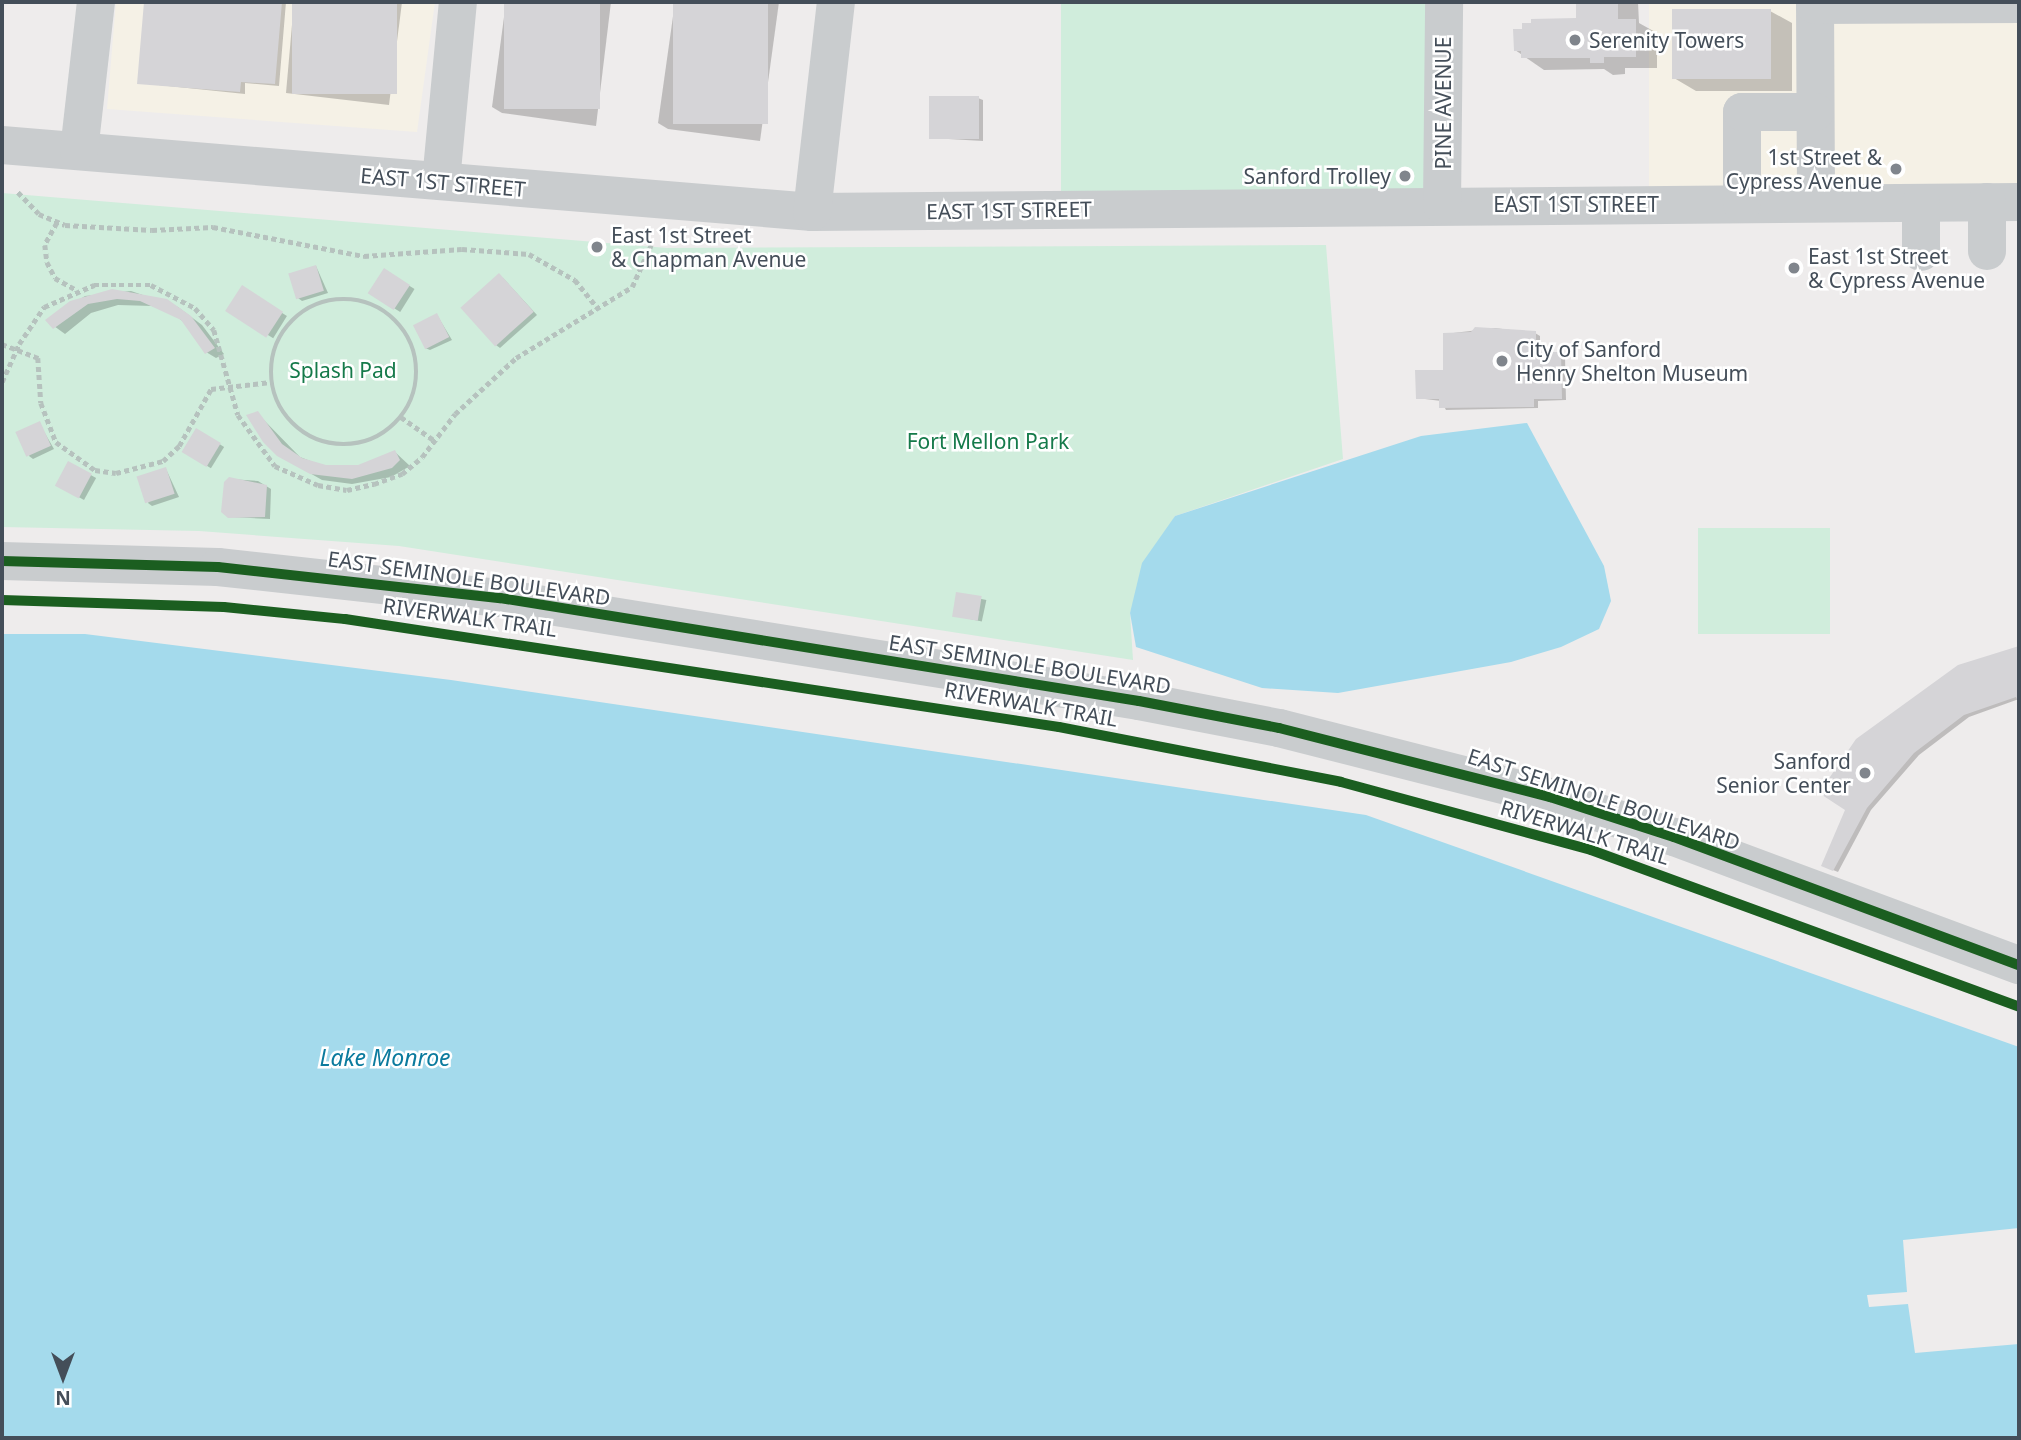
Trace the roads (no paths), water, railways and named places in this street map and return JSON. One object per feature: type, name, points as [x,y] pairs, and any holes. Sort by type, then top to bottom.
[{"type":"street","points":[[79,151],[96,2]]},
{"type":"street","points":[[441,181],[458,2]]},
{"type":"street","points":[[812,212],[836,2]]},
{"type":"street","name":"PINE AVENUE","points":[[1442,205],[1444,2]]},
{"type":"street","points":[[1816,203],[1815,4],[2019,4]]},
{"type":"street","points":[[1742,204],[1742,112],[1815,112]]},
{"type":"street","name":"EAST 1ST STREET","points":[[2,145],[812,212],[2003,202]]},
{"type":"street","points":[[1987,251],[2003,202]]},
{"type":"street","points":[[1920,203],[1921,252]]},
{"type":"street","name":"EAST SEMINOLE BOULEVARD","points":[[2,561],[218,567],[500,598],[1139,701],[1279,728],[1550,797],[1674,837],[2019,965]]},
{"type":"water","points":[[1527,423],[1604,566],[1611,601],[1599,629],[1561,647],[1511,662],[1338,693],[1262,688],[1136,647],[1130,613],[1142,563],[1175,516],[1421,436]]},
{"type":"water","name":"Lake Monroe","points":[[2,634],[85,634],[451,680],[1366,815],[2019,1047],[2019,1438],[2,1438]]},
{"type":"place","name":"Serenity Towers","points":[[1575,40]]},
{"type":"place","name":"1st Street & Cypress Avenue","points":[[1896,169]]},
{"type":"place","name":"Sanford Trolley","points":[[1405,176]]},
{"type":"place","name":"East 1st Street & Chapman Avenue","points":[[597,247]]},
{"type":"place","name":"East 1st Street & Cypress Avenue","points":[[1794,268]]},
{"type":"place","name":"City of Sanford Henry Shelton Museum","points":[[1502,361]]},
{"type":"place","name":"Sanford Senior Center","points":[[1865,773]]},
{"type":"park label","name":"Splash Pad","points":[[343,370]]},
{"type":"park label","name":"Fort Mellon Park","points":[[988,441]]}]
